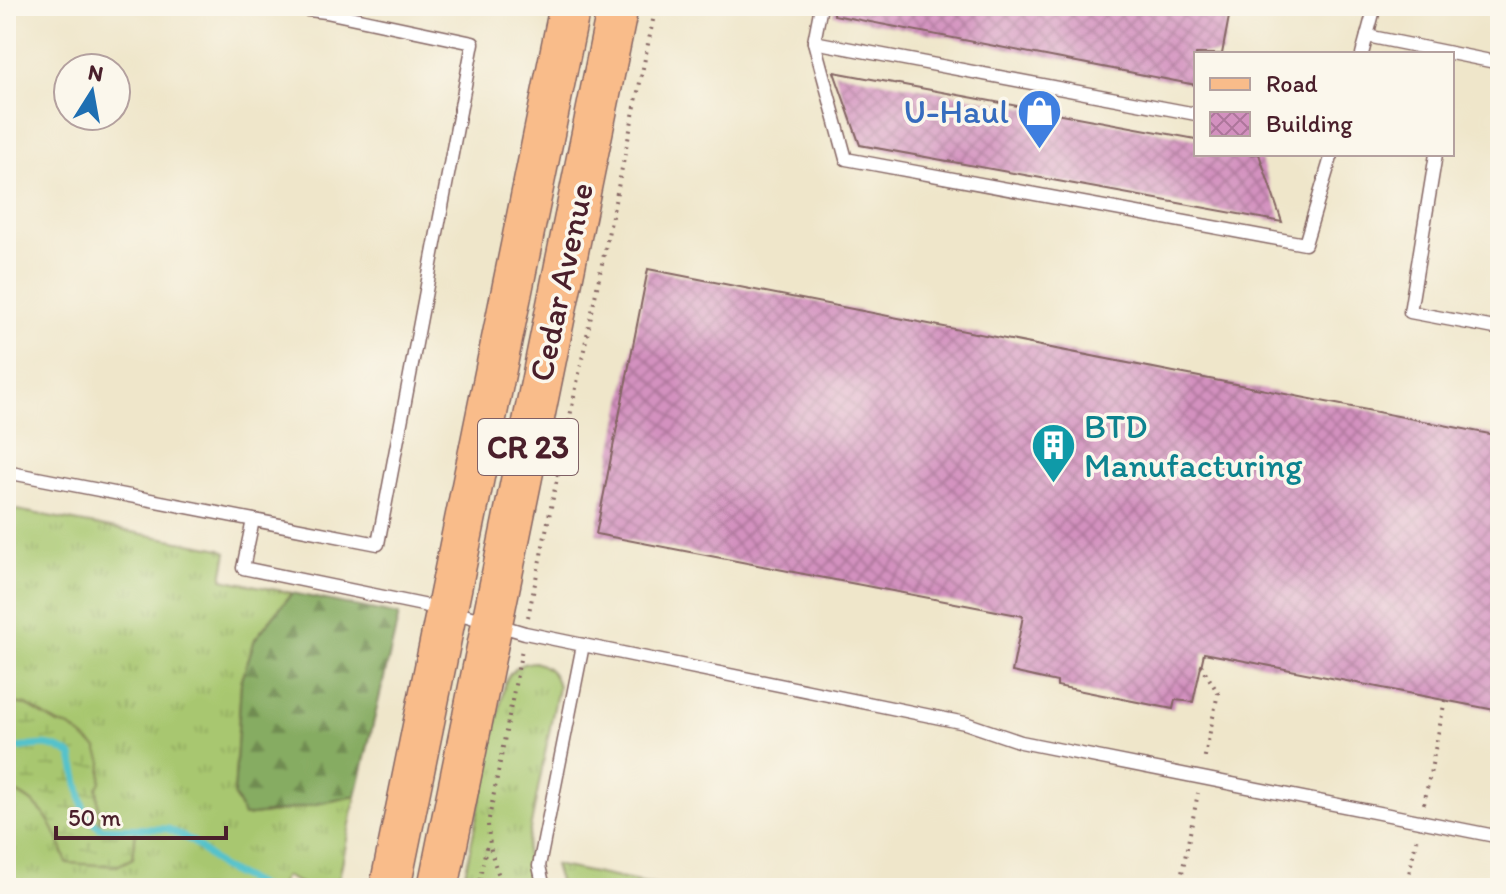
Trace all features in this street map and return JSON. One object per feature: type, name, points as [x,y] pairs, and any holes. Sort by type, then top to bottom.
[{"type":"main road","name":"Cedar Avenue","points":[[390,888],[568,6]]},
{"type":"main road","name":"Cedar Avenue","points":[[438,888],[508,629],[618,6]]},
{"type":"lane","points":[[6,472],[378,544],[473,43],[357,12],[276,6]]},
{"type":"lane","points":[[821,6],[814,42],[846,159],[1305,244],[1331,156]]},
{"type":"lane","points":[[1363,52],[1375,6]]},
{"type":"lane","points":[[1367,36],[1439,52]]},
{"type":"lane","points":[[814,42],[1194,114]]},
{"type":"lane","points":[[1454,55],[1500,63]]},
{"type":"lane","points":[[1436,156],[1410,312],[1500,329]]},
{"type":"lane","points":[[253,520],[243,568],[447,610],[508,629],[965,723],[1021,742],[1500,837]]},
{"type":"lane","points":[[544,888],[539,866],[583,645]]},
{"type":"path","points":[[505,888],[496,871],[488,824],[508,629],[656,6]]},
{"type":"path","points":[[1406,888],[1445,700]]},
{"type":"path","points":[[478,888],[489,835]]},
{"type":"green space","points":[[6,508],[221,549],[227,552],[222,579],[292,593],[255,639],[241,682],[234,796],[245,816],[356,796],[337,888],[309,888],[285,876],[278,888],[6,888],[6,788],[39,808],[52,827],[67,863],[133,857],[136,829],[100,828],[97,788],[70,727],[58,724],[27,705],[6,702]]},
{"type":"green space","points":[[292,593],[399,615],[356,796],[244,816],[234,795],[241,682],[255,639]]},
{"type":"green space","points":[[534,662],[550,671],[558,687],[526,850],[530,888],[462,888],[505,683],[516,668]]},
{"type":"green space","points":[[6,702],[26,705],[58,724],[70,727],[97,748],[102,762],[101,782],[97,788],[100,828],[136,829],[133,858],[117,866],[67,863],[52,827],[39,808],[6,788]]},
{"type":"green space","points":[[554,865],[669,888],[561,888]]},
{"type":"building","name":"U-Haul","points":[[834,6],[1231,6],[1222,52],[1194,52],[1194,85],[834,15]]},
{"type":"building","name":"U-Haul","points":[[834,72],[1194,139],[1194,156],[1260,156],[1282,222],[860,145]]},
{"type":"building","name":"BTD Manufacturing","points":[[648,269],[1500,436],[1500,711],[1204,653],[1193,702],[1175,700],[1173,709],[1057,686],[1057,682],[1012,672],[1023,616],[596,534]]},
{"type":"waterway","points":[[6,750],[40,745],[64,751],[72,756],[85,815],[100,828],[168,829],[192,841],[221,867],[264,888]]},
{"type":"place","name":"U-Haul","points":[[1040,150]]},
{"type":"place","name":"BTD Manufacturing","points":[[1053,485]]}]
